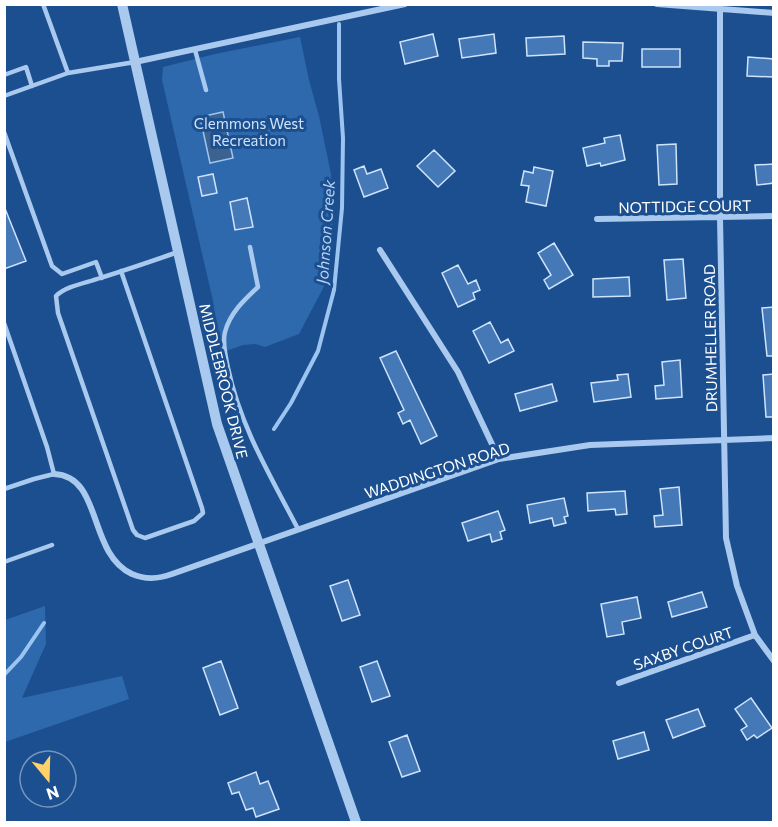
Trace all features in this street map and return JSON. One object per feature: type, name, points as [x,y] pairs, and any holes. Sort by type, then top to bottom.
[{"type":"street","name":"MIDDLEBROOK DRIVE","points":[[122,4],[216,424],[356,822]]},
{"type":"street","points":[[135,62],[405,4]]},
{"type":"street","points":[[657,4],[720,7],[774,13]]},
{"type":"street","name":"DRUMHELLER ROAD","points":[[720,7],[720,218],[726,538],[736,586],[755,635],[774,661]]},
{"type":"street","name":"NOTTIDGE COURT","points":[[597,219],[774,216]]},
{"type":"street","points":[[380,250],[458,372],[499,459]]},
{"type":"street","name":"WADDINGTON ROAD","points":[[54,474],[66,476],[79,485],[86,495],[110,556],[123,568],[137,576],[162,578],[499,459],[590,445],[774,438]]},
{"type":"street","name":"SAXBY COURT","points":[[619,683],[755,635]]},
{"type":"lane","points":[[43,4],[68,73]]},
{"type":"lane","points":[[195,50],[206,90]]},
{"type":"lane","points":[[4,96],[68,73],[135,62]]},
{"type":"lane","points":[[4,75],[26,68],[32,86]]},
{"type":"lane","points":[[4,132],[52,266],[62,274],[96,262],[102,278]]},
{"type":"lane","points":[[250,247],[258,287],[229,321],[224,335],[226,360],[235,395],[251,438],[298,529]]},
{"type":"lane","points":[[121,271],[203,513],[194,521],[145,538],[137,535],[133,530],[56,304],[56,296],[60,292],[121,271],[178,252]]},
{"type":"lane","points":[[4,323],[47,447],[54,474],[4,489]]},
{"type":"lane","points":[[4,562],[52,545]]},
{"type":"green space","name":"Clemmons West Recreation","points":[[300,37],[331,174],[333,244],[329,277],[299,334],[265,347],[255,344],[243,345],[221,353],[213,301],[162,80],[163,67]]},
{"type":"green space","points":[[45,606],[46,644],[22,698],[122,676],[129,699],[5,742],[5,620]]},
{"type":"shaded area","points":[[223,112],[233,158],[210,163],[200,117]]},
{"type":"building","points":[[433,34],[438,56],[405,64],[400,42]]},
{"type":"building","points":[[494,34],[496,53],[462,58],[459,39]]},
{"type":"building","points":[[564,36],[565,54],[527,56],[526,38]]},
{"type":"building","points":[[583,42],[623,43],[622,61],[609,61],[609,66],[597,66],[597,59],[583,58]]},
{"type":"building","points":[[642,49],[680,49],[680,67],[642,67]]},
{"type":"building","points":[[748,57],[774,59],[774,77],[747,76]]},
{"type":"building","points":[[620,135],[625,160],[601,166],[600,163],[587,166],[583,148],[605,143],[604,138]]},
{"type":"building","points":[[676,144],[677,184],[659,185],[657,145]]},
{"type":"building","points":[[434,150],[455,171],[438,187],[417,166]]},
{"type":"building","points":[[774,164],[774,183],[757,185],[755,165]]},
{"type":"building","points":[[364,166],[367,174],[381,169],[388,188],[364,197],[354,170]]},
{"type":"building","points":[[534,167],[553,171],[546,206],[526,202],[529,186],[521,185],[524,171],[533,173]]},
{"type":"building","points":[[213,174],[217,193],[202,196],[198,177]]},
{"type":"building","points":[[247,198],[253,227],[235,230],[230,202]]},
{"type":"building","points":[[4,206],[26,261],[4,269]]},
{"type":"building","points":[[554,243],[573,275],[549,289],[544,280],[551,275],[538,253]]},
{"type":"building","points":[[683,259],[686,298],[667,300],[664,260]]},
{"type":"building","points":[[458,265],[468,284],[476,280],[480,290],[473,293],[475,299],[458,307],[442,273]]},
{"type":"building","points":[[629,277],[630,296],[593,297],[593,279]]},
{"type":"building","points":[[774,307],[774,356],[767,356],[762,308]]},
{"type":"building","points":[[490,322],[501,343],[508,339],[514,351],[489,363],[473,331]]},
{"type":"building","points":[[396,351],[437,436],[421,444],[410,420],[403,424],[398,413],[404,410],[380,358]]},
{"type":"building","points":[[680,360],[682,397],[656,399],[655,386],[664,385],[662,362]]},
{"type":"building","points":[[628,374],[631,397],[594,402],[591,383],[618,380],[617,375]]},
{"type":"building","points":[[774,374],[774,417],[766,417],[763,375]]},
{"type":"building","points":[[552,384],[557,401],[520,411],[515,394]]},
{"type":"building","points":[[679,487],[682,525],[655,527],[654,516],[663,515],[660,489]]},
{"type":"building","points":[[625,491],[627,514],[616,515],[615,509],[588,511],[587,493]]},
{"type":"building","points":[[564,498],[568,516],[564,517],[566,523],[554,526],[552,518],[530,523],[527,505]]},
{"type":"building","points":[[498,511],[505,530],[500,532],[502,539],[492,542],[490,534],[468,541],[462,523]]},
{"type":"building","points":[[348,580],[360,615],[342,621],[330,586]]},
{"type":"building","points":[[702,592],[707,607],[672,617],[668,602]]},
{"type":"building","points":[[637,597],[641,618],[622,622],[624,634],[607,637],[601,604]]},
{"type":"building","points":[[221,661],[238,708],[220,715],[203,668]]},
{"type":"building","points":[[377,661],[390,696],[372,702],[360,667]]},
{"type":"building","points":[[751,698],[772,728],[757,738],[754,735],[747,740],[741,730],[747,726],[735,709]]},
{"type":"building","points":[[698,709],[705,726],[673,738],[666,720]]},
{"type":"building","points":[[644,732],[649,750],[618,759],[613,741]]},
{"type":"building","points":[[407,735],[420,771],[402,777],[389,742]]},
{"type":"building","points":[[256,772],[260,784],[268,781],[279,809],[256,817],[253,808],[246,810],[239,792],[232,794],[228,783]]},
{"type":"waterway","name":"Johnson Creek","points":[[274,429],[291,403],[318,351],[334,290],[342,208],[343,138],[339,79],[339,24]]},
{"type":"waterway","name":"Johnson Creek","points":[[4,675],[21,657],[44,623]]}]
